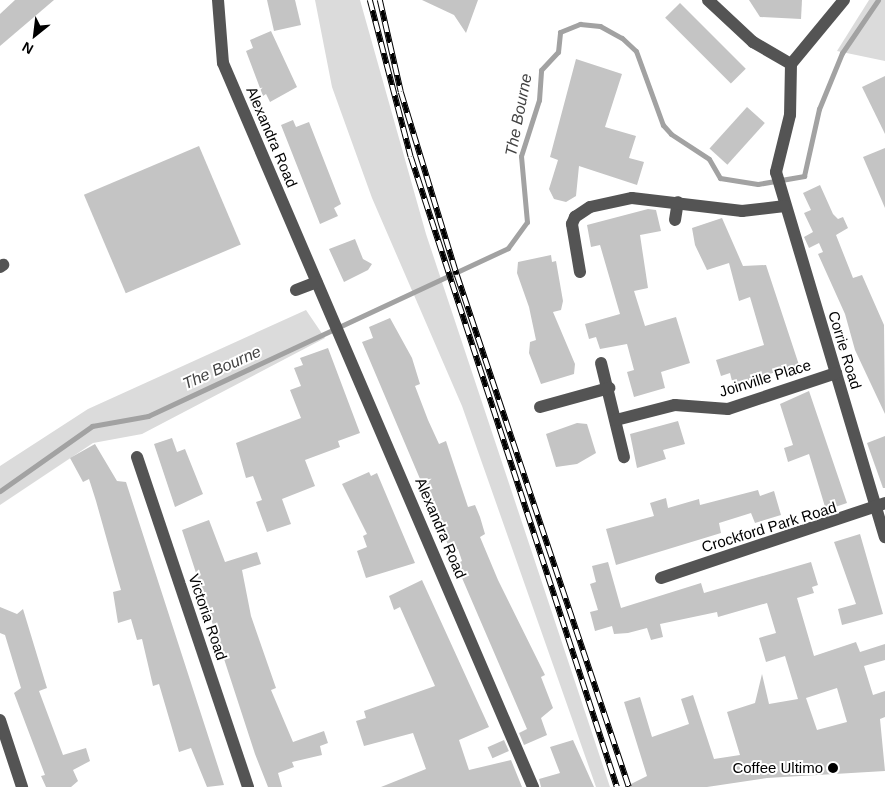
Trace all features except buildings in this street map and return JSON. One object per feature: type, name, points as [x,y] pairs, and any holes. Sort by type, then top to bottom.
[{"type":"street","name":"Alexandra Road","points":[[218,0],[223,63],[343,339],[533,787]]},
{"type":"street","points":[[708,0],[753,42],[791,64],[844,0]]},
{"type":"street","name":"Corrie Road","points":[[791,64],[790,115],[776,172],[836,373],[881,506],[885,537]]},
{"type":"street","points":[[580,272],[575,217],[590,207],[632,198],[742,211],[785,206]]},
{"type":"street","points":[[675,220],[678,202]]},
{"type":"street","points":[[296,290],[317,282]]},
{"type":"street","points":[[601,363],[624,457]]},
{"type":"street","name":"Joinville Place","points":[[616,420],[675,405],[728,409],[836,373]]},
{"type":"street","points":[[540,407],[608,388]]},
{"type":"street","name":"Victoria Road","points":[[138,457],[248,787]]},
{"type":"street","name":"Crockford Park Road","points":[[661,578],[881,506]]},
{"type":"street","points":[[0,720],[22,787]]},
{"type":"shaded area","points":[[315,0],[360,0],[426,234],[610,787],[596,787],[462,406],[372,198],[332,87]]},
{"type":"shaded area","points":[[869,0],[885,0],[885,61],[837,51]]},
{"type":"shaded area","points":[[306,310],[325,338],[142,434],[93,443],[0,505],[0,466],[88,409]]},
{"type":"waterway","name":"The Bourne","points":[[0,491],[92,426],[148,416],[508,248],[527,222],[521,156],[539,100],[541,70],[558,52],[560,32],[580,24],[600,26],[622,38],[636,51],[663,125],[671,134],[709,159],[720,178],[758,184],[804,176],[819,109],[842,53],[878,0]]},
{"type":"railway","points":[[370,0],[411,157],[617,787]]},
{"type":"railway","points":[[380,0],[401,92],[457,275],[629,787]]},
{"type":"place","name":"Coffee Ultimo","points":[[833,768]]}]
